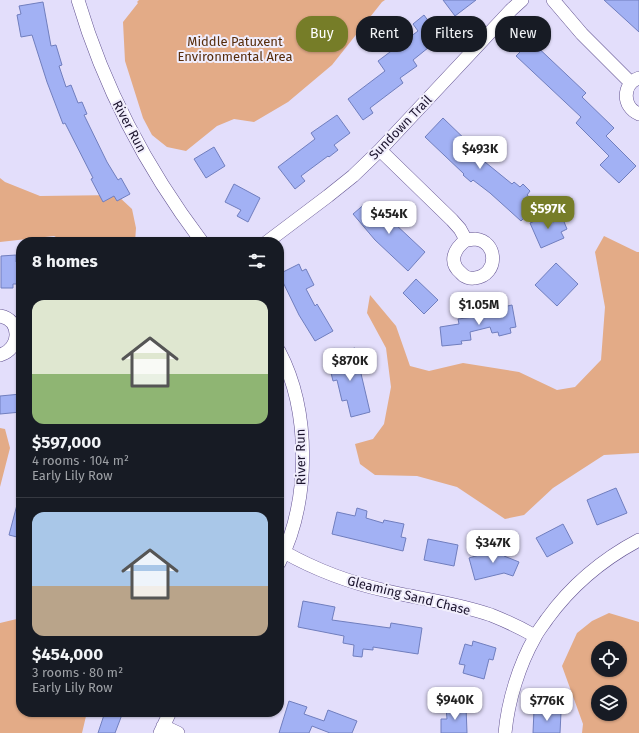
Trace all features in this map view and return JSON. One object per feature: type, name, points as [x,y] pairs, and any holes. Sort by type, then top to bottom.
[{"type":"street","name":"River Run","points":[[78,0],[103,71],[130,128],[179,212],[198,237]]},
{"type":"street","name":"Sundown Trail","points":[[274,237],[353,176],[380,150],[522,0]]},
{"type":"street","points":[[553,0],[582,34],[635,80],[627,89],[626,98],[630,108],[639,114]]},
{"type":"street","points":[[380,150],[460,228],[466,240]]},
{"type":"street","points":[[0,316],[11,322],[16,329]]},
{"type":"street","points":[[0,355],[11,349],[16,341]]},
{"type":"street","name":"River Run","points":[[284,365],[296,397],[302,439],[302,482],[293,528],[284,552]]},
{"type":"street","points":[[505,733],[518,676],[535,636],[568,593],[583,579],[600,564],[639,540]]},
{"type":"street","name":"Gleaming Sand Chase","points":[[284,558],[304,563],[334,576],[359,584],[467,608],[508,622],[535,636]]},
{"type":"street","points":[[167,717],[161,729],[178,733]]},
{"type":"green space","name":"Middle Patuxent Environmental Area","points":[[139,0],[385,0],[371,16],[356,16],[356,35],[348,45],[348,16],[296,16],[296,52],[342,52],[332,65],[288,102],[254,122],[234,119],[217,126],[186,151],[167,147],[152,135],[143,118],[125,61],[123,22],[138,3],[137,2]]},
{"type":"green space","points":[[0,178],[5,182],[40,196],[117,195],[132,209],[136,228],[135,237],[16,237],[16,240],[0,242]]},
{"type":"green space","points":[[604,236],[639,252],[639,453],[604,455],[553,488],[524,515],[505,519],[457,487],[417,476],[375,475],[360,464],[355,444],[373,439],[384,424],[391,387],[386,348],[367,313],[370,295],[396,326],[410,366],[429,371],[463,363],[519,372],[557,390],[575,387],[601,360],[605,307],[595,252]]},
{"type":"green space","points":[[0,428],[5,429],[10,448],[0,487]]},
{"type":"green space","points":[[609,613],[639,622],[639,733],[582,733],[583,724],[562,666],[577,633],[592,621]]},
{"type":"green space","points":[[16,619],[16,717],[86,717],[82,733],[0,733],[0,623]]},
{"type":"building","points":[[443,0],[476,0],[455,16]]},
{"type":"building","points":[[604,0],[639,0],[639,32]]},
{"type":"building","points":[[43,2],[51,46],[56,45],[62,65],[59,66],[66,87],[71,85],[78,103],[82,102],[87,114],[84,115],[107,162],[118,180],[121,178],[130,194],[117,201],[114,196],[103,202],[91,179],[93,178],[65,123],[63,124],[47,82],[32,35],[21,37],[17,15],[21,14],[19,6]]},
{"type":"building","points":[[421,17],[421,52],[423,52],[413,60],[417,66],[400,78],[403,83],[370,108],[373,113],[363,120],[348,99],[385,71],[378,61],[390,52],[413,52],[413,35],[418,31],[413,24]]},
{"type":"building","points":[[520,52],[543,52],[586,93],[582,97],[614,128],[606,136],[636,166],[619,183],[600,165],[609,156],[576,123],[581,117],[516,56]]},
{"type":"building","points":[[337,115],[350,133],[334,145],[338,150],[301,176],[305,181],[295,189],[278,167],[315,139],[311,133]]},
{"type":"building","points":[[443,118],[472,146],[469,149],[512,184],[514,182],[520,187],[523,184],[530,191],[527,195],[537,204],[521,221],[490,193],[473,180],[471,182],[463,175],[464,174],[425,137]]},
{"type":"building","points":[[214,147],[225,166],[206,178],[194,159]]},
{"type":"building","points":[[234,184],[260,198],[248,222],[237,216],[241,210],[225,202]]},
{"type":"building","points":[[367,202],[375,211],[382,204],[396,221],[394,223],[425,252],[408,271],[375,240],[353,214]]},
{"type":"building","points":[[549,215],[553,222],[562,217],[567,229],[561,232],[564,238],[541,248],[530,223]]},
{"type":"building","points":[[16,255],[16,284],[13,284],[13,288],[1,288],[1,256]]},
{"type":"building","points":[[556,263],[578,284],[557,306],[535,285]]},
{"type":"building","points":[[299,264],[302,271],[306,269],[314,285],[306,289],[315,306],[317,304],[333,331],[315,341],[299,315],[284,284],[284,272]]},
{"type":"building","points":[[416,279],[438,300],[424,314],[403,293]]},
{"type":"building","points":[[512,305],[516,327],[510,328],[511,333],[499,336],[498,332],[492,333],[490,327],[470,332],[471,340],[461,341],[462,344],[442,346],[440,327],[459,324],[458,319],[482,316],[481,312]]},
{"type":"building","points":[[355,348],[370,412],[351,417],[347,400],[342,401],[337,380],[333,381],[330,369],[336,368],[332,354]]},
{"type":"building","points":[[16,394],[16,412],[0,414],[0,396]]},
{"type":"building","points":[[616,488],[627,513],[597,525],[587,500]]},
{"type":"building","points":[[357,508],[367,511],[366,518],[383,523],[384,520],[404,524],[401,537],[406,538],[403,551],[332,534],[337,512],[355,516]]},
{"type":"building","points":[[16,509],[16,537],[9,535]]},
{"type":"building","points":[[563,524],[573,543],[547,557],[536,538]]},
{"type":"building","points":[[428,539],[458,545],[454,566],[424,560]]},
{"type":"building","points":[[500,542],[504,556],[519,562],[513,576],[504,573],[475,580],[469,558],[492,551],[490,545]]},
{"type":"building","points":[[303,601],[335,607],[332,620],[390,628],[391,623],[422,628],[418,654],[373,647],[373,650],[363,649],[362,657],[353,656],[354,645],[343,643],[344,636],[298,627]]},
{"type":"building","points":[[473,641],[496,648],[493,660],[489,659],[484,679],[463,673],[465,665],[459,664],[465,644],[472,646]]},
{"type":"building","points":[[289,701],[307,707],[304,714],[324,721],[328,710],[357,721],[352,733],[330,733],[312,726],[309,733],[279,733]]},
{"type":"building","points":[[466,706],[467,733],[441,733],[441,719],[447,719],[446,707]]},
{"type":"building","points":[[534,710],[561,712],[560,733],[533,733]]},
{"type":"building","points":[[103,717],[121,717],[115,733],[98,733]]}]
